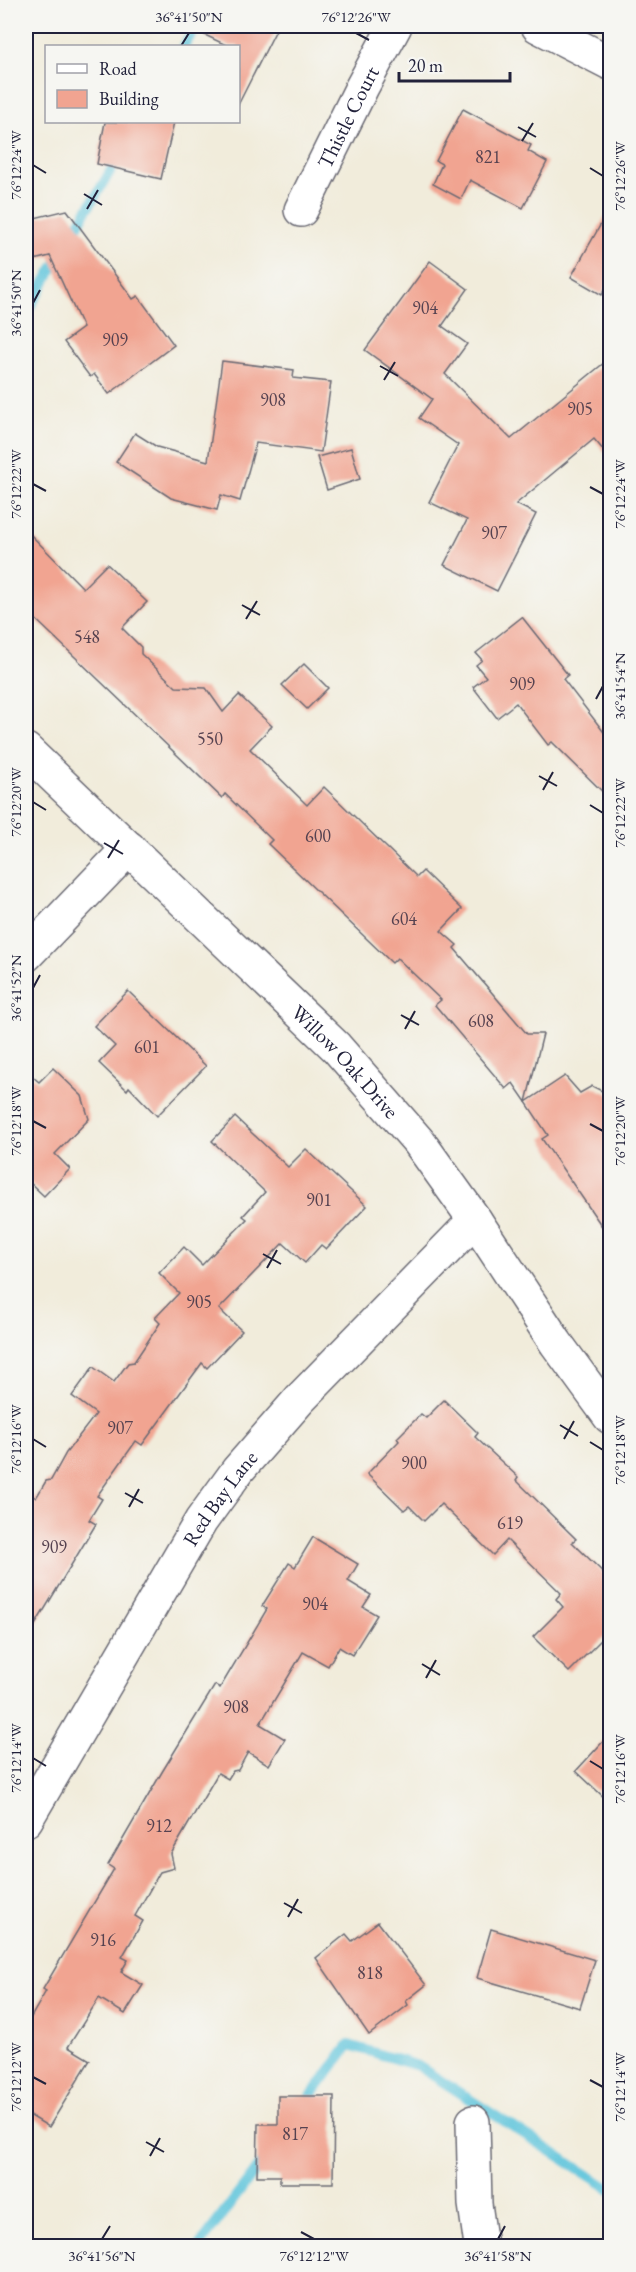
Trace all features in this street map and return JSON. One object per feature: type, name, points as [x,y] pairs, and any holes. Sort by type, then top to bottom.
[{"type":"street","name":"Thistle Court","points":[[301,210],[395,26]]},
{"type":"street","points":[[538,26],[610,63]]},
{"type":"street","name":"Willow Oak Drive","points":[[26,750],[336,1047],[419,1142],[475,1220],[556,1343],[610,1417]]},
{"type":"street","points":[[26,955],[129,848]]},
{"type":"street","name":"Red Bay Lane","points":[[26,1820],[201,1521],[238,1470],[300,1399],[475,1220]]},
{"type":"street","points":[[473,2122],[475,2204],[482,2247]]},
{"type":"building","points":[[186,26],[278,26],[240,101],[240,45],[226,45]]},
{"type":"building","points":[[463,109],[531,145],[528,151],[547,162],[523,208],[470,180],[461,199],[433,184],[442,164],[436,161]]},
{"type":"building","points":[[105,123],[174,123],[161,179],[97,164]]},
{"type":"building","points":[[610,208],[610,279],[602,295],[571,277]]},
{"type":"building","points":[[67,210],[133,299],[138,296],[174,345],[109,394],[94,374],[90,377],[64,342],[83,328],[50,256],[26,262],[26,220]]},
{"type":"building","points":[[430,261],[468,289],[442,326],[467,344],[445,374],[511,439],[610,358],[610,458],[594,439],[516,504],[536,514],[497,591],[444,565],[467,520],[429,502],[458,445],[419,418],[432,399],[365,350]]},
{"type":"building","points":[[222,361],[294,370],[293,378],[331,382],[321,452],[256,443],[240,501],[221,495],[217,510],[171,498],[116,462],[135,433],[157,447],[208,461]]},
{"type":"building","points":[[351,448],[360,479],[327,490],[317,457]]},
{"type":"building","points":[[26,530],[83,588],[107,564],[147,602],[122,628],[141,647],[141,654],[176,687],[206,688],[223,712],[239,695],[272,726],[250,749],[307,805],[324,787],[417,877],[423,871],[462,909],[441,931],[457,945],[454,948],[527,1034],[543,1034],[526,1102],[513,1083],[506,1089],[435,1005],[441,1000],[397,958],[392,963],[268,844],[272,840],[225,794],[222,798],[26,610]]},
{"type":"building","points":[[522,617],[568,675],[563,679],[610,740],[610,799],[552,742],[548,745],[516,703],[497,718],[473,687],[486,677],[476,665],[482,660],[476,653]]},
{"type":"building","points":[[304,664],[328,688],[307,709],[282,685]]},
{"type":"building","points":[[128,991],[206,1066],[157,1116],[129,1087],[127,1090],[99,1063],[115,1046],[94,1026]]},
{"type":"building","points":[[53,1068],[82,1096],[89,1119],[55,1154],[70,1169],[44,1196],[28,1181],[26,1184],[26,1071],[39,1082]]},
{"type":"building","points":[[565,1076],[580,1093],[592,1086],[610,1095],[610,1238],[542,1139],[548,1135],[526,1102]]},
{"type":"building","points":[[235,1117],[288,1167],[306,1149],[367,1206],[326,1249],[321,1245],[305,1263],[283,1243],[219,1309],[242,1331],[207,1368],[202,1363],[142,1445],[136,1441],[97,1496],[102,1499],[89,1520],[96,1524],[26,1640],[26,1491],[36,1498],[96,1414],[72,1396],[93,1367],[114,1382],[128,1363],[134,1362],[160,1323],[155,1318],[179,1293],[159,1273],[184,1247],[202,1265],[247,1219],[243,1216],[265,1192],[212,1141]]},
{"type":"building","points":[[444,1400],[478,1433],[475,1437],[518,1477],[516,1480],[576,1539],[572,1542],[610,1579],[610,1631],[569,1672],[533,1637],[563,1607],[556,1599],[561,1593],[507,1540],[493,1555],[441,1504],[424,1521],[409,1506],[404,1510],[367,1474],[421,1414],[426,1418]]},
{"type":"building","points":[[313,1537],[358,1564],[348,1581],[371,1595],[363,1607],[377,1615],[352,1655],[339,1647],[328,1666],[303,1652],[260,1724],[285,1739],[269,1765],[248,1752],[238,1770],[233,1771],[228,1779],[218,1773],[171,1854],[174,1868],[160,1872],[135,1916],[143,1921],[122,1957],[128,1960],[121,1972],[143,1985],[125,2014],[99,1998],[68,2047],[90,2060],[49,2127],[26,2113],[26,2026],[46,1991],[43,1989],[114,1869],[108,1865],[162,1772],[215,1685],[220,1688],[267,1609],[262,1606],[289,1563],[295,1567]]},
{"type":"building","points":[[610,1734],[610,1803],[576,1771]]},
{"type":"building","points":[[378,1922],[426,1985],[406,2001],[408,2005],[369,2035],[316,1958],[346,1934],[352,1941]]},
{"type":"building","points":[[491,1929],[595,1960],[580,2008],[477,1978]]},
{"type":"building","points":[[278,2096],[334,2096],[333,2183],[280,2183],[280,2176],[257,2176],[258,2124],[278,2124]]},
{"type":"waterway","points":[[185,45],[197,26]]},
{"type":"waterway","points":[[71,237],[120,155]]},
{"type":"waterway","points":[[26,314],[62,253]]},
{"type":"waterway","points":[[303,2107],[349,2045],[418,2066],[610,2189]]},
{"type":"waterway","points":[[199,2246],[265,2158]]}]
